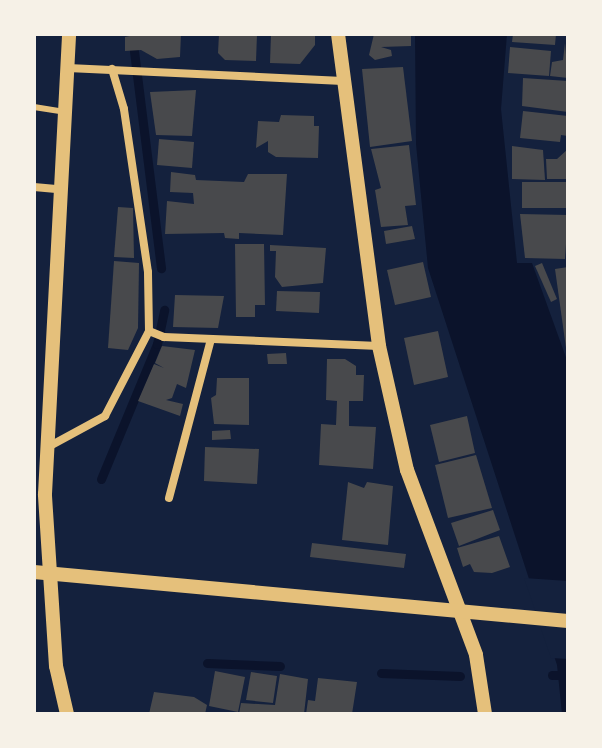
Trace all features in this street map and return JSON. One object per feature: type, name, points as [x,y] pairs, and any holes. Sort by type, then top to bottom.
[{"type":"street","points":[[67,714],[41,572],[69,34]]},
{"type":"street","points":[[338,34],[379,346],[407,470],[476,655],[485,714]]},
{"type":"street","points":[[68,68],[343,81]]},
{"type":"street","points":[[47,447],[105,416],[149,331],[148,272],[116,69]]},
{"type":"street","points":[[34,187],[59,189]]},
{"type":"street","points":[[149,331],[164,337],[379,346]]},
{"type":"street","points":[[169,498],[211,339]]},
{"type":"street","points":[[41,572],[568,621]]},
{"type":"lane","points":[[34,107],[65,112]]},
{"type":"water","points":[[415,34],[507,34],[501,109],[517,263],[532,263],[568,363],[568,714],[562,714],[557,665],[428,268],[416,144]]},
{"type":"pier","points":[[524,578],[568,581],[568,659],[551,658]]},
{"type":"building","points":[[181,34],[180,57],[157,59],[141,50],[125,51],[125,37]]},
{"type":"building","points":[[219,34],[257,34],[256,61],[225,60],[218,53]]},
{"type":"building","points":[[271,34],[315,34],[315,45],[300,64],[270,63]]},
{"type":"building","points":[[374,34],[411,34],[411,46],[381,47],[391,50],[392,56],[375,60],[369,55]]},
{"type":"building","points":[[513,34],[556,34],[555,45],[512,42]]},
{"type":"building","points":[[565,43],[568,78],[550,76],[552,62],[563,60]]},
{"type":"building","points":[[510,47],[551,51],[549,76],[508,73]]},
{"type":"building","points":[[403,67],[412,141],[370,147],[362,69]]},
{"type":"building","points":[[523,78],[568,81],[568,112],[522,106]]},
{"type":"building","points":[[196,90],[192,136],[156,135],[150,92]]},
{"type":"building","points":[[523,111],[568,116],[568,136],[561,135],[560,142],[520,138]]},
{"type":"building","points":[[281,115],[314,116],[314,126],[319,126],[318,158],[276,157],[268,152],[268,141],[256,148],[258,121],[279,122]]},
{"type":"building","points":[[159,139],[194,142],[192,168],[157,165]]},
{"type":"building","points":[[409,145],[416,205],[405,206],[408,225],[381,227],[375,190],[381,188],[371,149]]},
{"type":"building","points":[[512,146],[543,150],[545,180],[512,179]]},
{"type":"building","points":[[568,149],[568,179],[547,179],[546,159],[557,159]]},
{"type":"building","points":[[171,172],[195,175],[196,180],[244,182],[248,174],[287,174],[283,235],[239,233],[239,239],[225,238],[224,233],[165,234],[167,201],[194,204],[193,193],[170,192]]},
{"type":"building","points":[[522,182],[568,182],[568,208],[522,208]]},
{"type":"building","points":[[118,207],[133,208],[134,258],[114,257]]},
{"type":"building","points":[[520,214],[568,215],[565,259],[525,258]]},
{"type":"building","points":[[412,226],[415,239],[386,244],[384,231]]},
{"type":"building","points":[[235,244],[264,244],[265,305],[255,305],[255,317],[236,317]]},
{"type":"building","points":[[270,245],[326,248],[323,283],[282,287],[275,277],[276,251],[270,251]]},
{"type":"building","points":[[114,261],[139,263],[138,328],[128,350],[108,348]]},
{"type":"building","points":[[423,262],[431,297],[395,305],[387,270]]},
{"type":"building","points":[[542,263],[557,299],[551,302],[535,266]]},
{"type":"building","points":[[568,267],[568,348],[566,348],[555,269]]},
{"type":"building","points":[[277,291],[320,292],[319,313],[276,311]]},
{"type":"building","points":[[175,295],[224,296],[218,328],[173,327]]},
{"type":"building","points":[[438,331],[448,377],[414,385],[404,338]]},
{"type":"building","points":[[162,346],[195,350],[186,388],[177,384],[172,398],[166,400],[183,404],[180,416],[138,401],[154,364],[164,368],[155,363]]},
{"type":"building","points":[[286,353],[287,364],[268,364],[267,354]]},
{"type":"building","points":[[327,359],[345,359],[356,366],[356,375],[364,375],[363,401],[349,401],[349,426],[376,427],[373,469],[319,465],[321,424],[336,425],[337,401],[326,400]]},
{"type":"building","points":[[217,378],[249,378],[249,425],[214,424],[211,398],[216,395]]},
{"type":"building","points":[[467,416],[475,453],[439,462],[430,425]]},
{"type":"building","points":[[230,430],[231,439],[212,440],[212,431]]},
{"type":"building","points":[[205,447],[259,449],[257,484],[204,481]]},
{"type":"building","points":[[476,455],[492,508],[448,518],[435,465]]},
{"type":"building","points":[[348,482],[364,488],[367,482],[393,486],[388,545],[342,540]]},
{"type":"building","points":[[493,510],[500,530],[459,546],[451,523]]},
{"type":"building","points":[[499,536],[510,567],[492,573],[474,572],[470,564],[463,567],[457,548]]},
{"type":"building","points":[[312,543],[406,554],[404,568],[310,557]]},
{"type":"building","points":[[215,671],[245,677],[238,712],[209,706]]},
{"type":"building","points":[[251,672],[277,676],[273,703],[246,700]]},
{"type":"building","points":[[280,674],[308,679],[304,714],[239,714],[241,703],[275,705]]},
{"type":"building","points":[[318,678],[357,682],[352,714],[306,714],[308,700],[315,701]]},
{"type":"building","points":[[154,692],[194,697],[207,705],[205,714],[149,714]]},
{"type":"waterway","points":[[134,51],[161,268]]},
{"type":"waterway","points":[[101,479],[157,344],[164,310]]},
{"type":"waterway","points":[[207,663],[280,666]]},
{"type":"waterway","points":[[381,673],[460,676]]},
{"type":"waterway","points":[[552,675],[568,675]]}]
